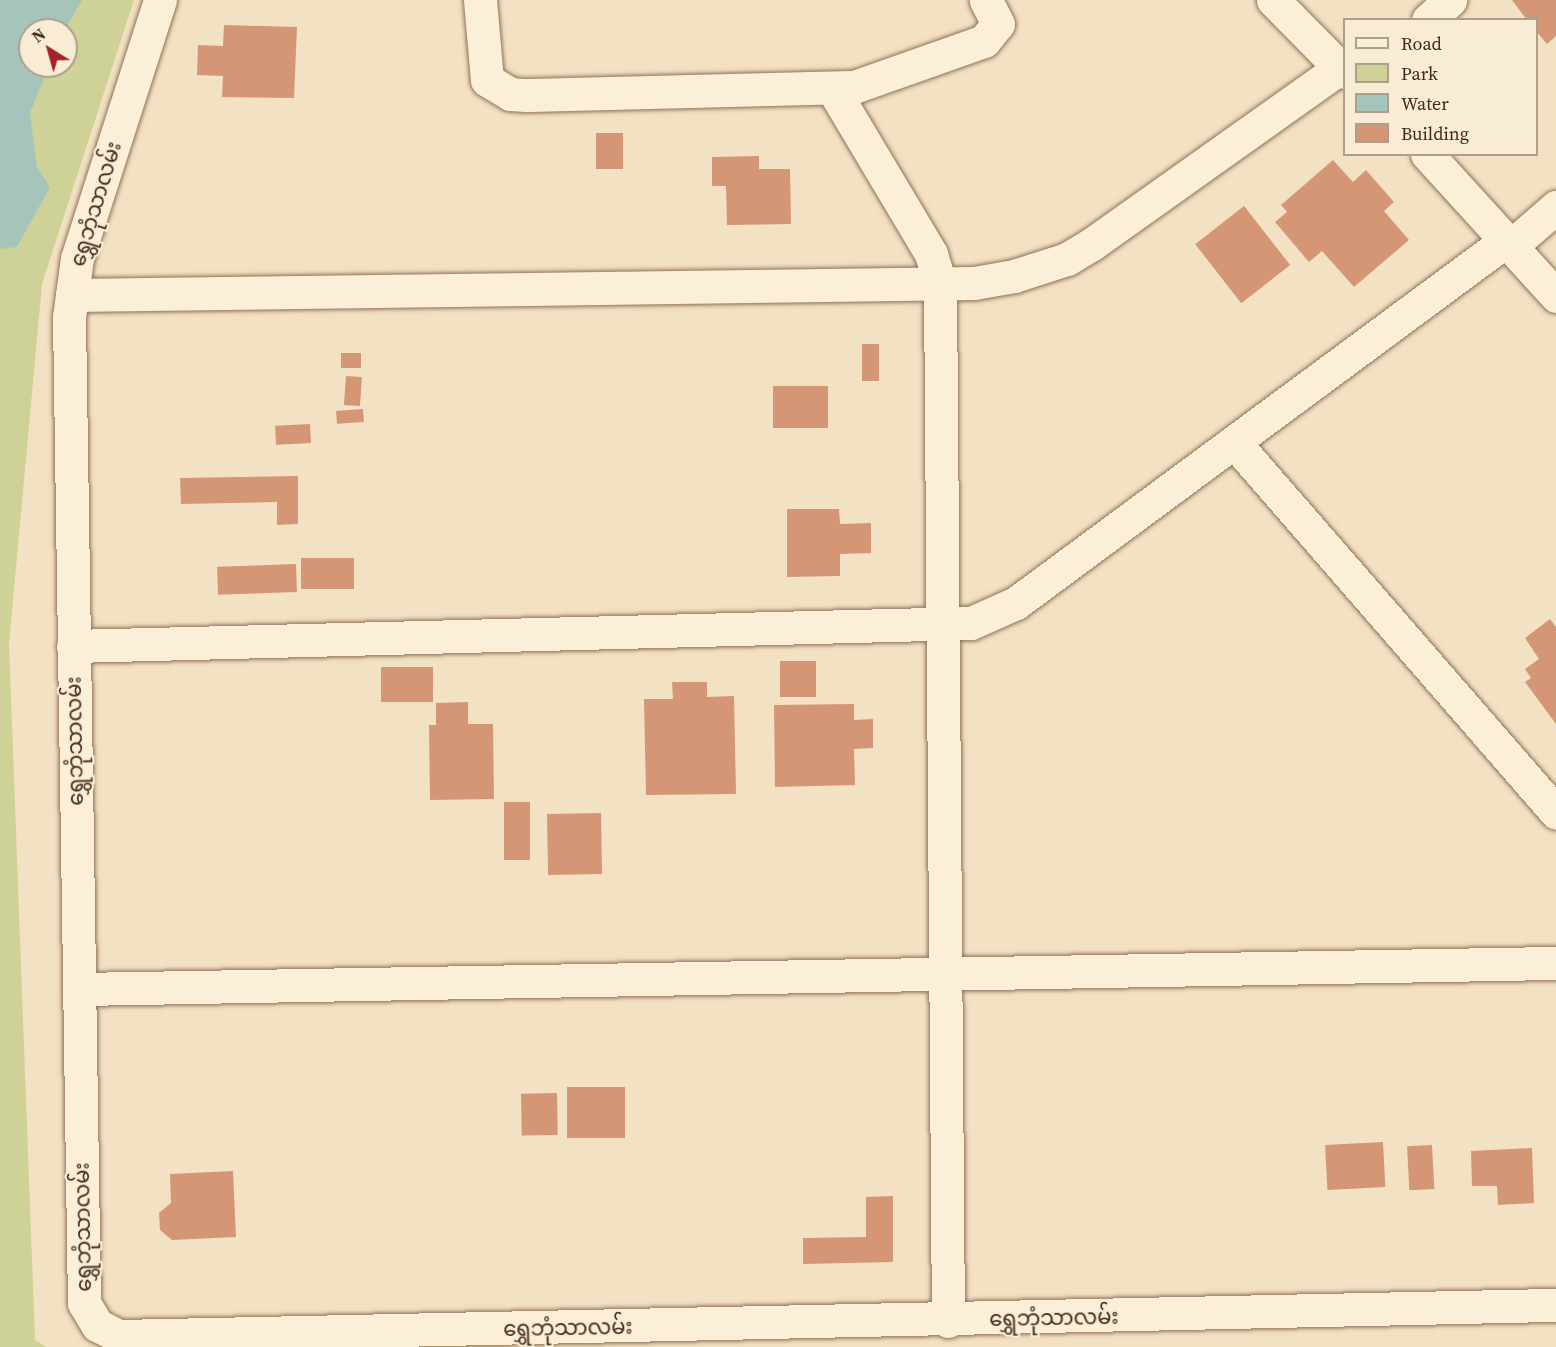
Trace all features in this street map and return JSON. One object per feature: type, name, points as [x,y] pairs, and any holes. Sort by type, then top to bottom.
[{"type":"street","name":"ရွှေဘုံသာလမ်း","points":[[160,0],[77,258],[72,295],[73,646],[84,1303],[107,1333],[948,1320],[1556,1305]]},
{"type":"street","points":[[480,0],[487,80],[510,94],[834,91],[890,78],[984,41],[998,24],[986,0]]},
{"type":"street","points":[[72,295],[940,284],[1014,276],[1067,259],[1342,70],[1273,0]]},
{"type":"street","points":[[1430,18],[1450,0]]},
{"type":"street","points":[[834,91],[931,254],[940,284],[948,974],[948,1320]]},
{"type":"street","points":[[1429,156],[1556,296]]},
{"type":"street","points":[[73,646],[943,628],[993,616],[1016,603],[1556,207]]},
{"type":"street","points":[[1234,442],[1556,813]]},
{"type":"street","points":[[79,988],[1556,963]]},
{"type":"green space","points":[[0,0],[134,0],[42,284],[9,644],[35,1340],[46,1347],[0,1347]]},
{"type":"water","points":[[0,0],[82,0],[72,18],[18,18],[18,78],[44,78],[30,113],[37,167],[50,187],[17,247],[0,249]]},
{"type":"building","points":[[1512,0],[1556,0],[1556,36],[1547,44],[1538,33],[1538,18],[1526,18]]},
{"type":"building","points":[[224,25],[297,27],[294,98],[222,97],[223,76],[197,75],[198,45],[223,46]]},
{"type":"building","points":[[596,133],[623,133],[623,169],[596,169]]},
{"type":"building","points":[[759,156],[759,169],[790,169],[791,224],[727,225],[726,186],[712,186],[712,157]]},
{"type":"building","points":[[1333,160],[1353,182],[1366,170],[1394,202],[1384,211],[1409,240],[1354,287],[1322,251],[1309,262],[1275,222],[1287,212],[1281,205]]},
{"type":"building","points":[[1244,206],[1290,265],[1241,303],[1195,244]]},
{"type":"building","points":[[862,344],[879,344],[879,381],[862,381]]},
{"type":"building","points":[[341,353],[361,353],[361,368],[341,368]]},
{"type":"building","points":[[346,376],[362,377],[360,406],[344,405]]},
{"type":"building","points":[[773,386],[828,386],[828,428],[773,428]]},
{"type":"building","points":[[363,409],[364,422],[337,424],[336,411]]},
{"type":"building","points":[[310,424],[311,443],[276,445],[275,426]]},
{"type":"building","points":[[298,476],[298,524],[277,525],[277,502],[181,504],[180,478]]},
{"type":"building","points":[[787,509],[839,509],[840,524],[871,523],[871,553],[840,554],[840,576],[787,577]]},
{"type":"building","points":[[301,558],[354,558],[354,589],[301,589]]},
{"type":"building","points":[[296,564],[297,592],[218,595],[217,567]]},
{"type":"building","points":[[1550,619],[1556,627],[1556,724],[1525,682],[1531,678],[1525,669],[1539,659],[1525,638]]},
{"type":"building","points":[[780,661],[816,661],[816,697],[780,697]]},
{"type":"building","points":[[381,667],[433,667],[433,702],[381,702]]},
{"type":"building","points":[[672,682],[707,682],[707,697],[734,696],[736,794],[646,795],[644,699],[673,699]]},
{"type":"building","points":[[468,702],[468,724],[493,724],[494,799],[430,800],[429,725],[436,725],[436,703]]},
{"type":"building","points":[[854,704],[854,720],[873,719],[873,748],[854,749],[855,785],[775,787],[774,705]]},
{"type":"building","points":[[504,802],[530,802],[530,860],[504,860]]},
{"type":"building","points":[[601,813],[602,874],[548,875],[547,814]]},
{"type":"building","points":[[567,1087],[625,1087],[625,1138],[567,1138]]},
{"type":"building","points":[[557,1093],[558,1135],[522,1136],[521,1094]]},
{"type":"building","points":[[1383,1142],[1385,1187],[1327,1190],[1325,1145]]},
{"type":"building","points":[[1432,1145],[1434,1189],[1409,1190],[1407,1146]]},
{"type":"building","points":[[1532,1148],[1534,1203],[1498,1205],[1497,1186],[1472,1186],[1471,1151]]},
{"type":"building","points":[[233,1171],[236,1237],[172,1240],[160,1230],[159,1213],[171,1203],[170,1174]]},
{"type":"building","points":[[893,1196],[893,1262],[803,1264],[803,1238],[866,1237],[866,1197]]}]
